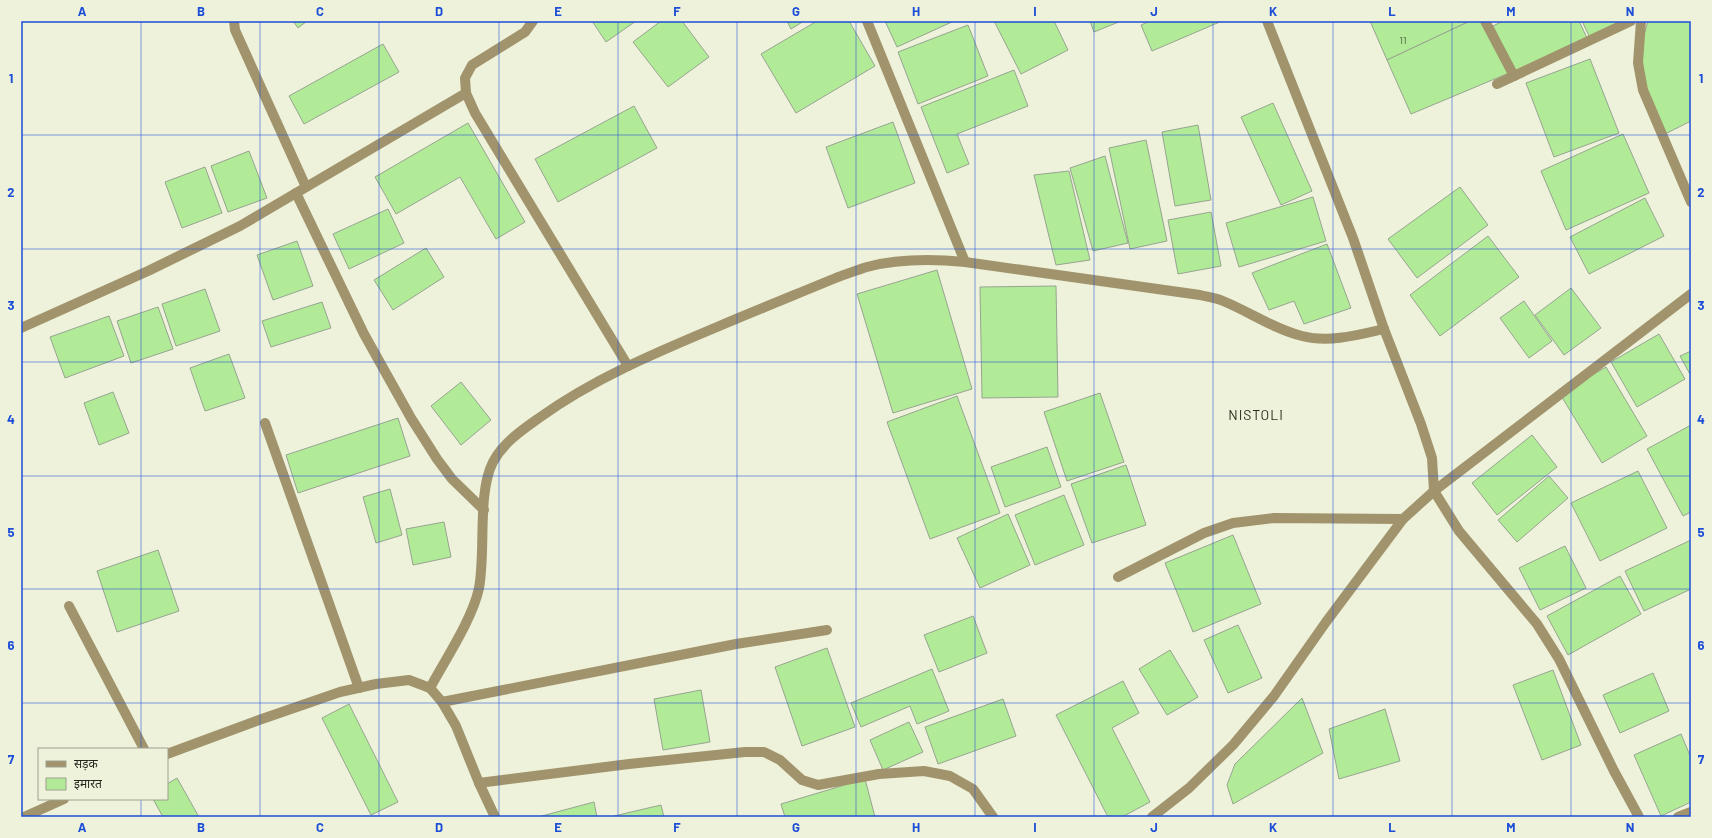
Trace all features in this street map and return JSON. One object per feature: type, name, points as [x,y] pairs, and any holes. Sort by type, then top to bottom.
[{"type":"street","points":[[234,21],[235,30],[306,187]]},
{"type":"street","points":[[533,21],[525,32],[472,65],[465,78],[466,93],[475,113],[628,366]]},
{"type":"street","points":[[867,21],[964,262]]},
{"type":"street","points":[[1267,21],[1353,238],[1384,329],[1421,424],[1432,458],[1434,491],[1459,531],[1537,624],[1559,659],[1614,771],[1639,817]]},
{"type":"street","points":[[1485,21],[1514,76]]},
{"type":"street","points":[[1497,84],[1631,21]]},
{"type":"street","points":[[1642,21],[1638,63],[1643,90],[1691,202]]},
{"type":"street","points":[[21,328],[148,271],[240,226],[466,93]]},
{"type":"street","points":[[296,193],[364,334],[411,418],[437,459],[452,479],[484,510]]},
{"type":"street","points":[[430,688],[464,626],[478,590],[482,567],[485,488],[493,462],[512,438],[558,405],[592,384],[658,351],[816,286],[868,267],[936,259],[1200,295],[1221,300],[1277,327],[1302,336],[1327,338],[1348,337],[1384,329]]},
{"type":"street","points":[[1152,817],[1189,788],[1233,745],[1274,696],[1326,622],[1403,519],[1434,491],[1691,294]]},
{"type":"street","points":[[265,423],[359,688]]},
{"type":"street","points":[[1118,577],[1204,533],[1233,523],[1274,518],[1403,519]]},
{"type":"street","points":[[69,606],[143,748]]},
{"type":"street","points":[[442,702],[736,644],[827,630]]},
{"type":"street","points":[[168,754],[266,717],[340,692],[409,680],[430,688],[442,702],[456,726],[479,783],[495,817]]},
{"type":"street","points":[[479,783],[629,764],[745,752],[764,752],[780,760],[802,780],[818,785],[879,774],[924,771],[950,776],[973,789],[993,817]]},
{"type":"street","points":[[24,817],[62,800]]},
{"type":"street","points":[[1678,817],[1691,812]]},
{"type":"building","points":[[293,21],[307,21],[298,28]]},
{"type":"building","points":[[592,21],[636,21],[606,42]]},
{"type":"building","points":[[661,21],[682,21],[709,57],[668,87],[633,42]]},
{"type":"building","points":[[787,21],[804,21],[791,29]]},
{"type":"building","points":[[817,21],[849,21],[875,66],[796,113],[761,54]]},
{"type":"building","points":[[885,21],[954,21],[897,47]]},
{"type":"building","points":[[994,21],[1054,21],[1068,50],[1021,74]]},
{"type":"building","points":[[1090,21],[1121,21],[1094,32]]},
{"type":"building","points":[[1150,21],[1222,21],[1152,51],[1141,25]]},
{"type":"building","points":[[1370,21],[1470,21],[1387,60]]},
{"type":"building","points":[[1470,21],[1482,21],[1509,73],[1411,114],[1387,60]]},
{"type":"building","points":[[1503,21],[1579,21],[1587,38],[1515,72],[1493,26]]},
{"type":"building","points":[[1582,21],[1627,21],[1590,38]]},
{"type":"building","points":[[1648,21],[1691,21],[1691,121],[1663,135],[1645,89],[1641,45]]},
{"type":"building","points":[[968,25],[988,76],[918,104],[898,52]]},
{"type":"building","points":[[383,44],[399,72],[304,124],[289,96]]},
{"type":"building","points":[[1590,59],[1619,133],[1554,157],[1526,83]]},
{"type":"building","points":[[1014,70],[1028,106],[957,134],[969,164],[947,173],[921,107]]},
{"type":"building","points":[[1273,103],[1312,191],[1281,205],[1241,117]]},
{"type":"building","points":[[634,106],[657,148],[558,202],[535,159]]},
{"type":"building","points":[[893,122],[915,183],[848,208],[826,147]]},
{"type":"building","points":[[468,123],[525,222],[496,239],[460,177],[396,214],[375,177]]},
{"type":"building","points":[[1198,125],[1211,200],[1175,206],[1162,132]]},
{"type":"building","points":[[1623,134],[1649,193],[1566,230],[1541,171]]},
{"type":"building","points":[[1146,140],[1167,241],[1130,249],[1109,148]]},
{"type":"building","points":[[249,151],[267,198],[228,212],[211,166]]},
{"type":"building","points":[[1105,156],[1128,243],[1093,251],[1070,168]]},
{"type":"building","points":[[205,167],[222,213],[182,228],[165,182]]},
{"type":"building","points":[[1069,171],[1090,260],[1056,265],[1034,175]]},
{"type":"building","points":[[1460,187],[1488,225],[1417,278],[1388,239]]},
{"type":"building","points":[[1313,197],[1326,241],[1239,267],[1226,223]]},
{"type":"building","points":[[1645,198],[1664,236],[1589,274],[1570,237]]},
{"type":"building","points":[[388,209],[404,243],[349,269],[333,234]]},
{"type":"building","points":[[1211,212],[1221,266],[1178,274],[1168,220]]},
{"type":"building","points":[[1488,236],[1519,277],[1440,336],[1410,295]]},
{"type":"building","points":[[297,241],[313,286],[273,300],[257,255]]},
{"type":"building","points":[[1327,244],[1351,308],[1304,324],[1294,301],[1269,310],[1252,273]]},
{"type":"building","points":[[426,248],[444,277],[393,310],[374,280]]},
{"type":"building","points":[[937,270],[972,389],[893,413],[857,294]]},
{"type":"building","points":[[1056,286],[1058,397],[982,398],[980,287]]},
{"type":"building","points":[[1571,288],[1601,328],[1564,355],[1535,315]]},
{"type":"building","points":[[205,289],[220,331],[176,346],[162,304]]},
{"type":"building","points":[[1524,301],[1552,341],[1529,358],[1500,318]]},
{"type":"building","points":[[322,302],[331,328],[271,347],[262,321]]},
{"type":"building","points":[[158,307],[173,349],[131,363],[117,321]]},
{"type":"building","points":[[109,316],[124,356],[65,378],[50,337]]},
{"type":"building","points":[[1659,334],[1685,379],[1637,407],[1611,362]]},
{"type":"building","points":[[1691,351],[1691,376],[1680,356]]},
{"type":"building","points":[[229,354],[245,398],[205,411],[190,368]]},
{"type":"building","points":[[1606,367],[1647,436],[1602,463],[1560,394]]},
{"type":"building","points":[[461,382],[491,420],[461,445],[431,406]]},
{"type":"building","points":[[113,392],[129,433],[99,445],[84,403]]},
{"type":"building","points":[[1100,393],[1124,462],[1067,481],[1044,412]]},
{"type":"building","points":[[957,396],[1000,513],[930,539],[887,422]]},
{"type":"building","points":[[398,418],[410,456],[298,493],[286,455]]},
{"type":"building","points":[[1691,425],[1691,512],[1683,516],[1647,449]]},
{"type":"building","points":[[1532,435],[1557,467],[1497,515],[1472,483]]},
{"type":"building","points":[[1047,447],[1061,487],[1005,507],[991,467]]},
{"type":"building","points":[[1126,465],[1146,525],[1092,543],[1071,484]]},
{"type":"building","points":[[1638,471],[1667,528],[1600,561],[1571,503]]},
{"type":"building","points":[[1549,476],[1568,498],[1517,542],[1498,520]]},
{"type":"building","points":[[390,489],[402,535],[376,543],[363,497]]},
{"type":"building","points":[[1064,495],[1084,545],[1035,565],[1015,515]]},
{"type":"building","points":[[1008,514],[1030,565],[980,588],[957,538]]},
{"type":"building","points":[[444,522],[451,557],[413,565],[406,529]]},
{"type":"building","points":[[1233,535],[1261,604],[1193,632],[1165,563]]},
{"type":"building","points":[[1691,540],[1691,589],[1644,611],[1625,571]]},
{"type":"building","points":[[1565,546],[1586,588],[1540,610],[1519,568]]},
{"type":"building","points":[[158,550],[179,611],[117,632],[97,571]]},
{"type":"building","points":[[1620,576],[1641,614],[1568,655],[1547,616]]},
{"type":"building","points":[[973,616],[987,653],[939,672],[924,635]]},
{"type":"building","points":[[1238,625],[1262,678],[1228,693],[1204,640]]},
{"type":"building","points":[[827,648],[855,727],[802,746],[775,667]]},
{"type":"building","points":[[1170,650],[1198,697],[1167,715],[1139,669]]},
{"type":"building","points":[[932,669],[949,711],[917,724],[910,706],[861,727],[851,703]]},
{"type":"building","points":[[1553,670],[1581,745],[1542,760],[1513,685]]},
{"type":"building","points":[[1653,673],[1669,711],[1620,733],[1603,695]]},
{"type":"building","points":[[1123,681],[1139,713],[1112,728],[1150,802],[1122,817],[1108,817],[1056,715]]},
{"type":"building","points":[[701,690],[710,742],[663,750],[654,699]]},
{"type":"building","points":[[1302,698],[1323,753],[1233,804],[1227,785],[1235,764]]},
{"type":"building","points":[[1003,699],[1016,736],[938,764],[925,727]]},
{"type":"building","points":[[349,704],[398,802],[371,815],[322,718]]},
{"type":"building","points":[[1385,709],[1400,761],[1339,779],[1329,729]]},
{"type":"building","points":[[909,722],[923,752],[883,770],[870,740]]},
{"type":"building","points":[[1681,734],[1691,758],[1691,802],[1661,816],[1634,755]]},
{"type":"building","points":[[177,778],[199,817],[163,817],[154,800],[168,800],[168,783]]},
{"type":"building","points":[[865,779],[875,817],[785,817],[781,804]]},
{"type":"building","points":[[594,802],[597,817],[538,817]]},
{"type":"building","points":[[661,805],[664,817],[614,817],[614,816]]},
{"type":"district","name":"NISTOLI","points":[[1256,414]]}]
